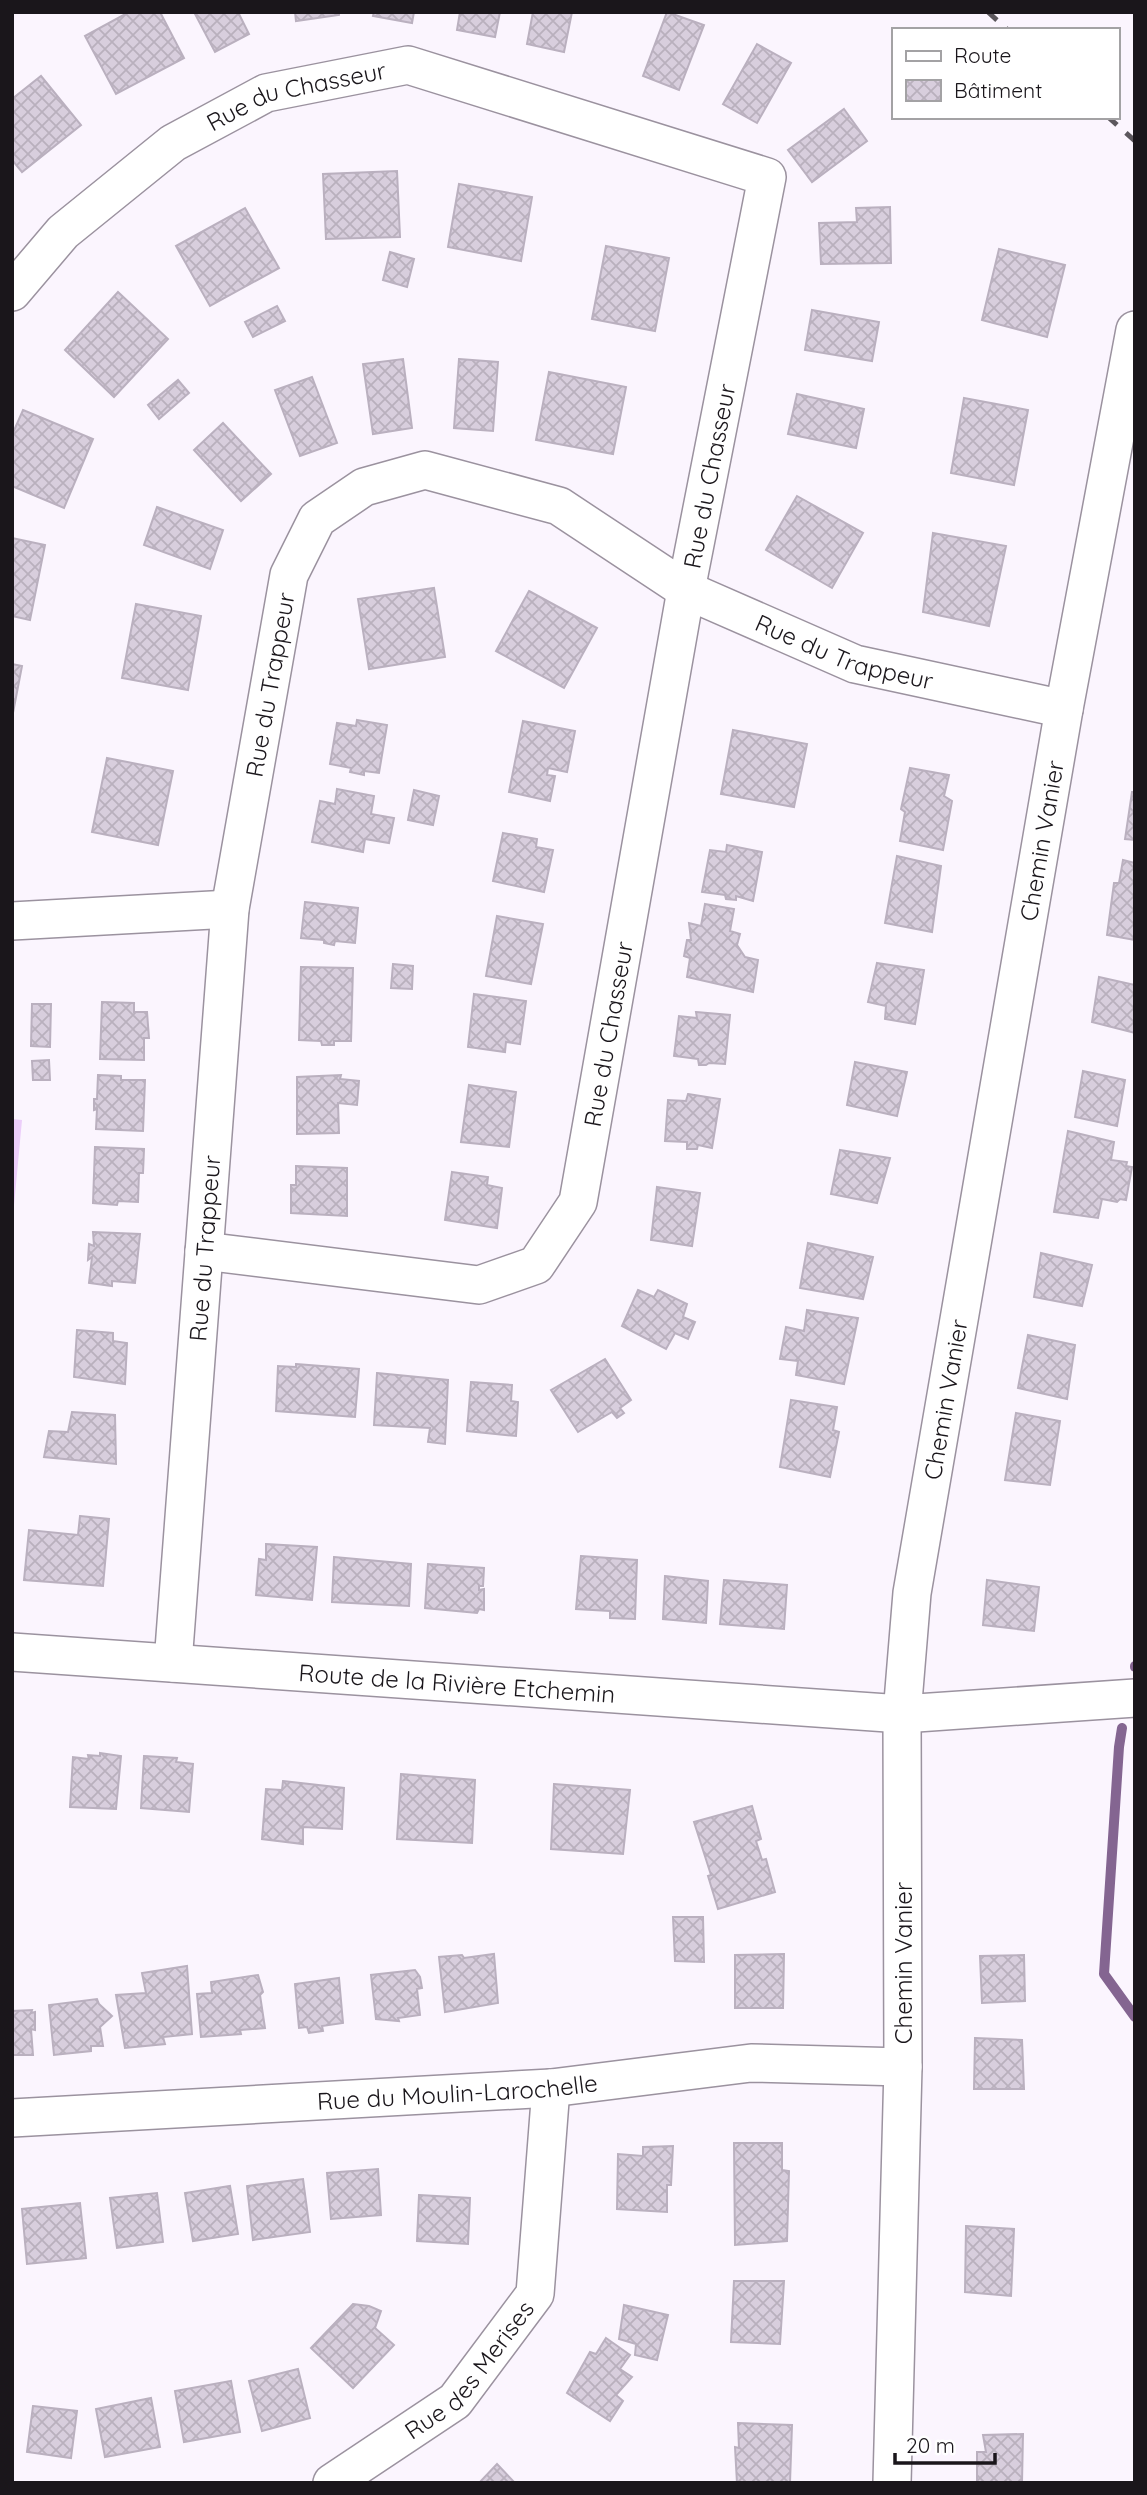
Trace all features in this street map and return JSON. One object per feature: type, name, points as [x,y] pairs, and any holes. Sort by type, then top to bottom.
[{"type":"street","name":"Rue du Chasseur","points":[[12,292],[63,232],[173,143],[266,93],[408,65],[767,177],[687,590],[578,1202],[536,1265],[479,1285],[204,1251]]},
{"type":"street","name":"Chemin Vanier","points":[[892,2483],[903,2067],[902,1714],[912,1593],[1065,709],[1135,330]]},
{"type":"street","name":"Rue du Trappeur","points":[[173,1663],[230,909],[289,575],[317,519],[364,487],[425,470],[559,506],[687,590],[855,664],[1065,709]]},
{"type":"street","points":[[12,921],[230,909]]},
{"type":"street","name":"Route de la Rivière Etchemin","points":[[12,1652],[902,1714],[1135,1698]]},
{"type":"street","name":"Rue du Moulin-Larochelle","points":[[12,2118],[551,2088],[751,2063],[903,2067]]},
{"type":"street","name":"Rue des Merises","points":[[332,2483],[455,2401],[535,2294],[551,2088]]},
{"type":"shaded area","points":[[12,1119],[22,1120],[12,1227]]},
{"type":"building","points":[[129,12],[160,12],[184,58],[116,94],[85,36]]},
{"type":"building","points":[[194,12],[238,12],[249,34],[215,52]]},
{"type":"building","points":[[295,12],[339,12],[339,15],[296,21]]},
{"type":"building","points":[[374,12],[414,12],[412,23],[373,16]]},
{"type":"building","points":[[460,12],[500,12],[495,37],[457,30]]},
{"type":"building","points":[[533,12],[572,12],[564,52],[527,44]]},
{"type":"building","points":[[667,12],[704,25],[679,90],[643,76]]},
{"type":"building","points":[[757,44],[791,63],[757,123],[723,104]]},
{"type":"building","points":[[41,76],[81,125],[22,172],[12,160],[12,99]]},
{"type":"building","points":[[844,109],[867,141],[812,182],[788,150]]},
{"type":"building","points":[[397,171],[400,237],[326,239],[323,174]]},
{"type":"building","points":[[459,184],[532,197],[521,261],[448,247]]},
{"type":"building","points":[[890,207],[891,263],[821,264],[819,223],[857,222],[856,208]]},
{"type":"building","points":[[245,208],[279,268],[210,306],[176,246]]},
{"type":"building","points":[[606,246],[669,258],[655,331],[592,319]]},
{"type":"building","points":[[999,249],[1065,265],[1047,337],[982,320]]},
{"type":"building","points":[[390,252],[414,259],[407,287],[383,280]]},
{"type":"building","points":[[118,292],[168,339],[114,397],[65,350]]},
{"type":"building","points":[[277,306],[285,321],[253,337],[245,322]]},
{"type":"building","points":[[812,310],[879,322],[872,361],[805,350]]},
{"type":"building","points":[[403,359],[412,428],[373,434],[363,364]]},
{"type":"building","points":[[459,359],[498,362],[493,431],[454,428]]},
{"type":"building","points":[[549,372],[626,387],[613,454],[536,440]]},
{"type":"building","points":[[312,377],[337,443],[300,456],[275,390]]},
{"type":"building","points":[[178,380],[189,393],[159,419],[148,405]]},
{"type":"building","points":[[797,394],[864,409],[856,448],[788,434]]},
{"type":"building","points":[[964,398],[1028,410],[1014,485],[951,473]]},
{"type":"building","points":[[23,410],[93,439],[64,508],[12,486],[12,435]]},
{"type":"building","points":[[223,423],[271,474],[241,501],[194,450]]},
{"type":"building","points":[[797,496],[863,533],[832,588],[766,550]]},
{"type":"building","points":[[157,507],[223,530],[210,569],[144,545]]},
{"type":"building","points":[[933,533],[1006,546],[989,626],[923,612]]},
{"type":"building","points":[[12,538],[45,545],[30,620],[12,616]]},
{"type":"building","points":[[434,588],[445,657],[369,669],[358,599]]},
{"type":"building","points":[[529,591],[597,628],[564,688],[496,651]]},
{"type":"building","points":[[136,604],[201,616],[188,690],[122,678]]},
{"type":"building","points":[[12,664],[22,666],[12,718]]},
{"type":"building","points":[[357,720],[387,725],[379,773],[364,771],[364,775],[350,772],[351,768],[330,764],[337,723],[356,726]]},
{"type":"building","points":[[523,721],[575,731],[567,772],[548,768],[547,775],[555,776],[550,801],[509,792]]},
{"type":"building","points":[[733,730],[807,744],[794,807],[721,794]]},
{"type":"building","points":[[107,758],[173,771],[158,845],[92,832]]},
{"type":"building","points":[[910,768],[949,775],[944,796],[952,801],[943,850],[900,841],[905,812],[901,809]]},
{"type":"building","points":[[337,789],[374,796],[371,814],[394,818],[389,843],[365,839],[363,852],[312,842],[320,801],[335,804]]},
{"type":"building","points":[[414,790],[439,796],[433,825],[408,820]]},
{"type":"building","points":[[1132,792],[1135,792],[1135,840],[1125,839]]},
{"type":"building","points":[[503,833],[537,839],[536,847],[553,850],[544,892],[493,881]]},
{"type":"building","points":[[727,845],[762,852],[753,901],[736,896],[736,900],[726,899],[725,895],[702,892],[710,850],[726,852]]},
{"type":"building","points":[[897,856],[941,866],[932,932],[885,923]]},
{"type":"building","points":[[1123,860],[1135,863],[1135,940],[1107,935],[1114,883],[1119,883]]},
{"type":"building","points":[[305,902],[358,908],[355,943],[335,941],[334,945],[324,943],[324,940],[301,938]]},
{"type":"building","points":[[705,904],[734,909],[730,931],[740,934],[737,945],[745,957],[758,960],[753,992],[687,977],[690,958],[684,956],[687,940],[691,940],[689,923],[701,926]]},
{"type":"building","points":[[497,916],[543,924],[531,984],[486,976]]},
{"type":"building","points":[[877,963],[924,970],[915,1024],[885,1019],[886,1006],[868,1002]]},
{"type":"building","points":[[393,964],[413,966],[412,989],[391,988]]},
{"type":"building","points":[[301,967],[353,968],[351,1041],[334,1041],[334,1045],[322,1045],[321,1041],[299,1040]]},
{"type":"building","points":[[1099,977],[1135,985],[1135,1033],[1092,1022]]},
{"type":"building","points":[[474,994],[526,1001],[520,1044],[506,1042],[505,1052],[468,1047]]},
{"type":"building","points":[[102,1002],[134,1003],[134,1012],[147,1012],[149,1038],[144,1038],[144,1060],[100,1059]]},
{"type":"building","points":[[32,1004],[51,1004],[50,1047],[31,1046]]},
{"type":"building","points":[[696,1012],[730,1015],[725,1064],[699,1065],[698,1059],[674,1056],[679,1016],[697,1018]]},
{"type":"building","points":[[49,1060],[50,1080],[33,1080],[32,1061]]},
{"type":"building","points":[[855,1062],[907,1072],[897,1116],[847,1105]]},
{"type":"building","points":[[1083,1071],[1125,1080],[1117,1126],[1075,1117]]},
{"type":"building","points":[[98,1075],[121,1076],[121,1080],[145,1080],[143,1131],[96,1129],[97,1109],[94,1110],[94,1099],[97,1099]]},
{"type":"building","points":[[341,1075],[340,1079],[359,1081],[357,1105],[338,1103],[339,1133],[297,1134],[297,1077]]},
{"type":"building","points":[[469,1085],[516,1092],[509,1147],[461,1142]]},
{"type":"building","points":[[688,1094],[720,1099],[712,1148],[698,1145],[697,1149],[687,1149],[687,1142],[665,1141],[668,1100],[686,1101]]},
{"type":"building","points":[[1068,1131],[1114,1142],[1111,1160],[1127,1162],[1126,1166],[1132,1167],[1126,1200],[1120,1199],[1117,1202],[1102,1199],[1098,1218],[1054,1212]]},
{"type":"building","points":[[95,1147],[144,1149],[143,1173],[139,1173],[138,1202],[118,1201],[117,1205],[93,1203]]},
{"type":"building","points":[[840,1150],[890,1158],[877,1203],[831,1194]]},
{"type":"building","points":[[296,1166],[347,1168],[347,1216],[291,1213],[291,1185],[296,1185]]},
{"type":"building","points":[[452,1172],[488,1177],[487,1185],[502,1188],[497,1228],[445,1220]]},
{"type":"building","points":[[657,1187],[700,1193],[692,1246],[651,1240]]},
{"type":"building","points":[[93,1232],[140,1234],[135,1283],[112,1281],[112,1286],[89,1283],[92,1257],[88,1260],[89,1244],[94,1246]]},
{"type":"building","points":[[808,1243],[873,1257],[863,1299],[800,1288]]},
{"type":"building","points":[[1041,1253],[1092,1265],[1082,1306],[1034,1297]]},
{"type":"building","points":[[638,1290],[654,1297],[658,1290],[687,1304],[683,1317],[695,1322],[688,1339],[675,1333],[666,1349],[622,1326]]},
{"type":"building","points":[[807,1310],[858,1318],[844,1384],[796,1375],[798,1361],[780,1359],[786,1327],[804,1331]]},
{"type":"building","points":[[77,1330],[113,1333],[113,1341],[127,1343],[125,1384],[74,1377]]},
{"type":"building","points":[[1028,1335],[1075,1345],[1067,1399],[1018,1388]]},
{"type":"building","points":[[605,1359],[631,1400],[620,1408],[624,1413],[617,1418],[612,1412],[578,1432],[551,1390]]},
{"type":"building","points":[[296,1364],[359,1369],[355,1417],[276,1411],[278,1366],[296,1367]]},
{"type":"building","points":[[377,1373],[448,1380],[445,1444],[428,1442],[430,1428],[374,1425]]},
{"type":"building","points":[[471,1382],[512,1385],[511,1401],[518,1402],[516,1436],[467,1431]]},
{"type":"building","points":[[791,1400],[837,1407],[833,1430],[839,1432],[830,1477],[780,1467]]},
{"type":"building","points":[[72,1412],[115,1415],[116,1464],[44,1457],[49,1431],[68,1432]]},
{"type":"building","points":[[1016,1413],[1060,1421],[1050,1485],[1005,1480]]},
{"type":"building","points":[[80,1516],[109,1519],[103,1586],[24,1580],[29,1530],[78,1535]]},
{"type":"building","points":[[266,1544],[317,1547],[312,1600],[256,1595],[259,1559],[266,1560]]},
{"type":"building","points":[[581,1556],[637,1560],[635,1619],[610,1618],[610,1611],[576,1609]]},
{"type":"building","points":[[334,1557],[411,1564],[409,1606],[332,1602]]},
{"type":"building","points":[[428,1564],[484,1568],[483,1586],[479,1586],[479,1590],[484,1589],[484,1610],[479,1609],[477,1613],[425,1608]]},
{"type":"building","points":[[665,1576],[708,1581],[706,1623],[663,1619]]},
{"type":"building","points":[[724,1580],[787,1585],[784,1629],[720,1624]]},
{"type":"building","points":[[987,1580],[1039,1587],[1034,1631],[983,1625]]},
{"type":"building","points":[[100,1753],[121,1756],[116,1809],[70,1807],[73,1757],[89,1759],[88,1755],[100,1756]]},
{"type":"building","points":[[144,1756],[177,1758],[176,1762],[193,1764],[189,1812],[141,1808]]},
{"type":"building","points":[[401,1774],[475,1780],[472,1843],[397,1839]]},
{"type":"building","points":[[283,1781],[344,1788],[342,1829],[303,1827],[303,1844],[262,1839],[266,1789],[282,1790]]},
{"type":"building","points":[[554,1784],[630,1790],[623,1854],[551,1849]]},
{"type":"building","points":[[752,1806],[761,1839],[756,1841],[762,1860],[766,1859],[775,1892],[718,1909],[708,1876],[711,1875],[694,1822]]},
{"type":"building","points":[[673,1917],[703,1917],[704,1962],[675,1961]]},
{"type":"building","points":[[494,1954],[498,2003],[445,2012],[439,1957],[462,1955],[464,1958]]},
{"type":"building","points":[[784,1954],[783,2008],[735,2008],[735,1955]]},
{"type":"building","points":[[1024,1955],[1025,2001],[982,2003],[980,1956]]},
{"type":"building","points":[[187,1966],[192,2034],[163,2037],[165,2044],[125,2048],[116,1995],[146,1993],[142,1973]]},
{"type":"building","points":[[415,1970],[420,1977],[422,1988],[417,1989],[420,2015],[398,2018],[399,2021],[376,2019],[371,1975]]},
{"type":"building","points":[[258,1975],[263,1992],[260,1995],[265,2028],[240,2030],[241,2034],[201,2037],[197,1994],[212,1993],[211,1982]]},
{"type":"building","points":[[339,1978],[343,2023],[322,2026],[323,2031],[309,2033],[307,2027],[299,2028],[295,1984]]},
{"type":"building","points":[[97,1999],[112,2016],[100,2027],[103,2046],[91,2046],[91,2051],[54,2055],[49,2005]]},
{"type":"building","points":[[32,2010],[31,2013],[35,2012],[35,2030],[31,2029],[33,2055],[12,2055],[12,2011]]},
{"type":"building","points":[[975,2038],[1022,2040],[1024,2089],[974,2089]]},
{"type":"building","points":[[734,2143],[782,2143],[782,2170],[789,2171],[787,2241],[735,2245]]},
{"type":"building","points":[[673,2146],[671,2185],[667,2185],[667,2212],[617,2209],[618,2154],[643,2156],[643,2147]]},
{"type":"building","points":[[378,2169],[381,2215],[331,2219],[327,2173]]},
{"type":"building","points":[[303,2179],[310,2232],[253,2240],[247,2186]]},
{"type":"building","points":[[230,2186],[238,2234],[193,2241],[185,2193]]},
{"type":"building","points":[[157,2193],[163,2242],[117,2248],[110,2198]]},
{"type":"building","points":[[419,2195],[470,2198],[468,2244],[417,2241]]},
{"type":"building","points":[[80,2203],[86,2258],[27,2264],[22,2209]]},
{"type":"building","points":[[966,2226],[1014,2229],[1011,2296],[965,2292]]},
{"type":"building","points":[[734,2281],[784,2281],[780,2344],[731,2342]]},
{"type":"building","points":[[353,2304],[381,2311],[375,2328],[394,2345],[353,2388],[311,2348]]},
{"type":"building","points":[[624,2305],[668,2315],[657,2360],[635,2355],[636,2344],[619,2339]]},
{"type":"building","points":[[606,2338],[630,2355],[620,2369],[632,2377],[616,2395],[623,2401],[610,2421],[567,2393],[590,2352],[596,2354]]},
{"type":"building","points":[[298,2369],[310,2418],[262,2431],[249,2381]]},
{"type":"building","points":[[231,2381],[240,2432],[184,2442],[175,2391]]},
{"type":"building","points":[[151,2398],[160,2447],[105,2457],[96,2409]]},
{"type":"building","points":[[33,2406],[77,2411],[71,2458],[27,2452]]},
{"type":"building","points":[[738,2423],[792,2425],[790,2483],[737,2483],[735,2447],[739,2448]]},
{"type":"building","points":[[1023,2434],[1022,2483],[977,2483],[977,2452],[986,2452],[983,2435]]},
{"type":"building","points":[[497,2464],[515,2483],[479,2483]]},
{"type":"waterway","points":[[1122,1728],[1104,1974],[1135,2017]]},
{"type":"railway","points":[[988,12],[1006,28]]},
{"type":"railway","points":[[1110,119],[1135,141]]}]
